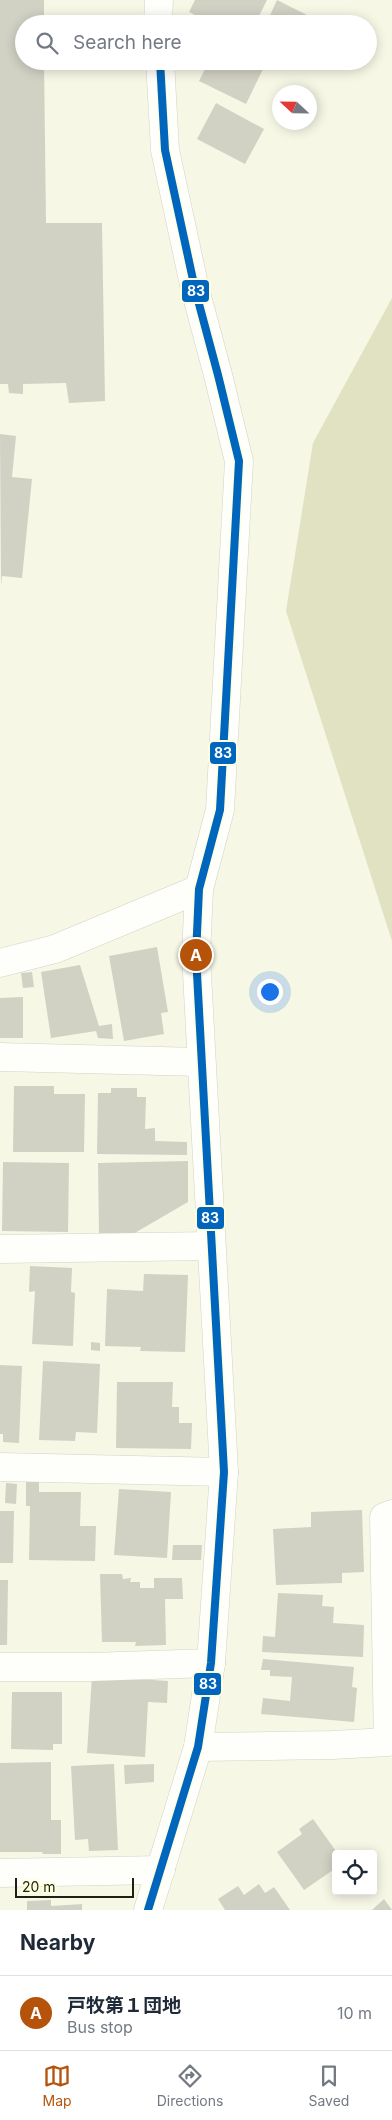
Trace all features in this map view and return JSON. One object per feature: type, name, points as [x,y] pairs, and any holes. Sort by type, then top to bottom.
[{"type":"street","points":[[158,15],[159,0]]},
{"type":"street","points":[[148,1910],[162,1870],[198,1747],[211,1662],[224,1472],[196,955],[199,889],[220,810],[239,462],[195,289],[165,150],[161,70]]},
{"type":"street","points":[[0,963],[55,949],[199,889]]},
{"type":"street","points":[[0,1057],[201,1062]]},
{"type":"street","points":[[0,1249],[211,1246]]},
{"type":"street","points":[[0,1467],[224,1472]]},
{"type":"street","points":[[198,1747],[332,1746],[388,1742],[384,1517],[392,1514]]},
{"type":"street","points":[[0,1667],[211,1662]]},
{"type":"street","points":[[0,1873],[162,1870]]},
{"type":"green space","points":[[392,298],[392,941],[286,611],[313,443]]},
{"type":"building","points":[[0,0],[44,0],[44,15],[15,15],[15,70],[44,70],[46,223],[102,223],[105,401],[69,403],[66,383],[23,384],[23,394],[9,393],[8,384],[0,384]]},
{"type":"building","points":[[195,0],[267,0],[260,15],[195,15],[189,12]]},
{"type":"building","points":[[277,0],[307,15],[270,15]]},
{"type":"building","points":[[204,70],[263,70],[246,104],[199,81]]},
{"type":"building","points":[[216,103],[264,129],[245,164],[197,139]]},
{"type":"building","points":[[0,434],[16,436],[12,477],[32,479],[22,578],[2,576],[1,586]]},
{"type":"building","points":[[157,947],[168,1012],[161,1013],[164,1034],[124,1041],[109,956]]},
{"type":"building","points":[[80,965],[99,1026],[112,1024],[113,1039],[98,1038],[96,1031],[51,1038],[41,972]]},
{"type":"building","points":[[32,972],[34,987],[23,988],[21,973]]},
{"type":"building","points":[[23,997],[23,1038],[0,1038],[0,998]]},
{"type":"building","points":[[14,1086],[54,1086],[54,1094],[85,1094],[84,1152],[13,1152]]},
{"type":"building","points":[[111,1088],[137,1088],[137,1097],[146,1097],[145,1129],[155,1128],[155,1141],[187,1142],[187,1155],[97,1154],[98,1093],[111,1093]]},
{"type":"building","points":[[188,1161],[188,1202],[133,1234],[99,1234],[98,1163]]},
{"type":"building","points":[[3,1162],[69,1163],[68,1232],[2,1231]]},
{"type":"building","points":[[30,1266],[72,1268],[71,1292],[75,1293],[73,1346],[32,1344],[35,1291],[29,1292]]},
{"type":"building","points":[[144,1274],[188,1275],[185,1352],[140,1351],[141,1347],[105,1346],[107,1289],[143,1291]]},
{"type":"building","points":[[91,1342],[100,1343],[100,1351],[91,1350]]},
{"type":"building","points":[[43,1361],[100,1364],[97,1433],[76,1432],[75,1441],[39,1440]]},
{"type":"building","points":[[0,1365],[22,1366],[19,1443],[3,1442],[3,1434],[0,1434]]},
{"type":"building","points":[[117,1382],[173,1382],[172,1407],[179,1407],[179,1423],[192,1423],[191,1449],[116,1448]]},
{"type":"building","points":[[26,1481],[39,1482],[39,1492],[81,1492],[80,1526],[96,1526],[95,1561],[29,1560],[30,1506],[26,1506]]},
{"type":"building","points":[[6,1483],[17,1484],[16,1504],[5,1503]]},
{"type":"building","points":[[119,1489],[171,1492],[167,1558],[114,1555]]},
{"type":"building","points":[[362,1510],[364,1572],[342,1573],[342,1583],[276,1585],[273,1529],[311,1527],[311,1512]]},
{"type":"building","points":[[0,1511],[14,1511],[13,1563],[0,1563]]},
{"type":"building","points":[[173,1545],[202,1545],[201,1560],[172,1560]]},
{"type":"building","points":[[100,1574],[122,1574],[123,1579],[131,1578],[130,1582],[140,1582],[140,1588],[154,1588],[154,1578],[182,1578],[183,1599],[165,1599],[166,1645],[135,1646],[136,1642],[102,1642]]},
{"type":"building","points":[[0,1580],[8,1580],[7,1645],[0,1645]]},
{"type":"building","points":[[278,1593],[323,1595],[322,1606],[334,1607],[333,1623],[364,1625],[363,1657],[262,1652],[263,1636],[275,1637]]},
{"type":"building","points":[[263,1659],[354,1667],[352,1687],[357,1688],[354,1722],[261,1714],[263,1698],[290,1701],[292,1677],[270,1676],[270,1670],[261,1670]]},
{"type":"building","points":[[92,1676],[168,1681],[167,1703],[148,1702],[145,1757],[87,1753]]},
{"type":"building","points":[[12,1692],[62,1692],[62,1744],[53,1744],[53,1750],[11,1749]]},
{"type":"building","points":[[51,1762],[51,1820],[61,1820],[61,1854],[0,1852],[0,1763]]},
{"type":"building","points":[[114,1764],[118,1850],[89,1851],[88,1839],[75,1840],[71,1766]]},
{"type":"building","points":[[154,1764],[154,1782],[125,1784],[124,1765]]},
{"type":"building","points":[[313,1819],[335,1850],[332,1850],[332,1871],[304,1890],[277,1852],[302,1834],[299,1829]]},
{"type":"building","points":[[259,1884],[265,1893],[274,1887],[290,1910],[225,1910],[218,1899],[238,1886],[244,1895]]},
{"type":"building","points":[[384,1899],[392,1910],[372,1910]]},
{"type":"building","points":[[51,1900],[51,1906],[82,1904],[82,1910],[27,1910],[27,1901]]},
{"type":"transit line","name":"83","points":[[148,1910],[198,1747],[211,1663],[224,1472],[196,955],[199,889],[220,810],[239,461],[195,289],[165,150],[161,70]]},
{"type":"place","name":"戸牧第１団地","points":[[196,955]]}]
